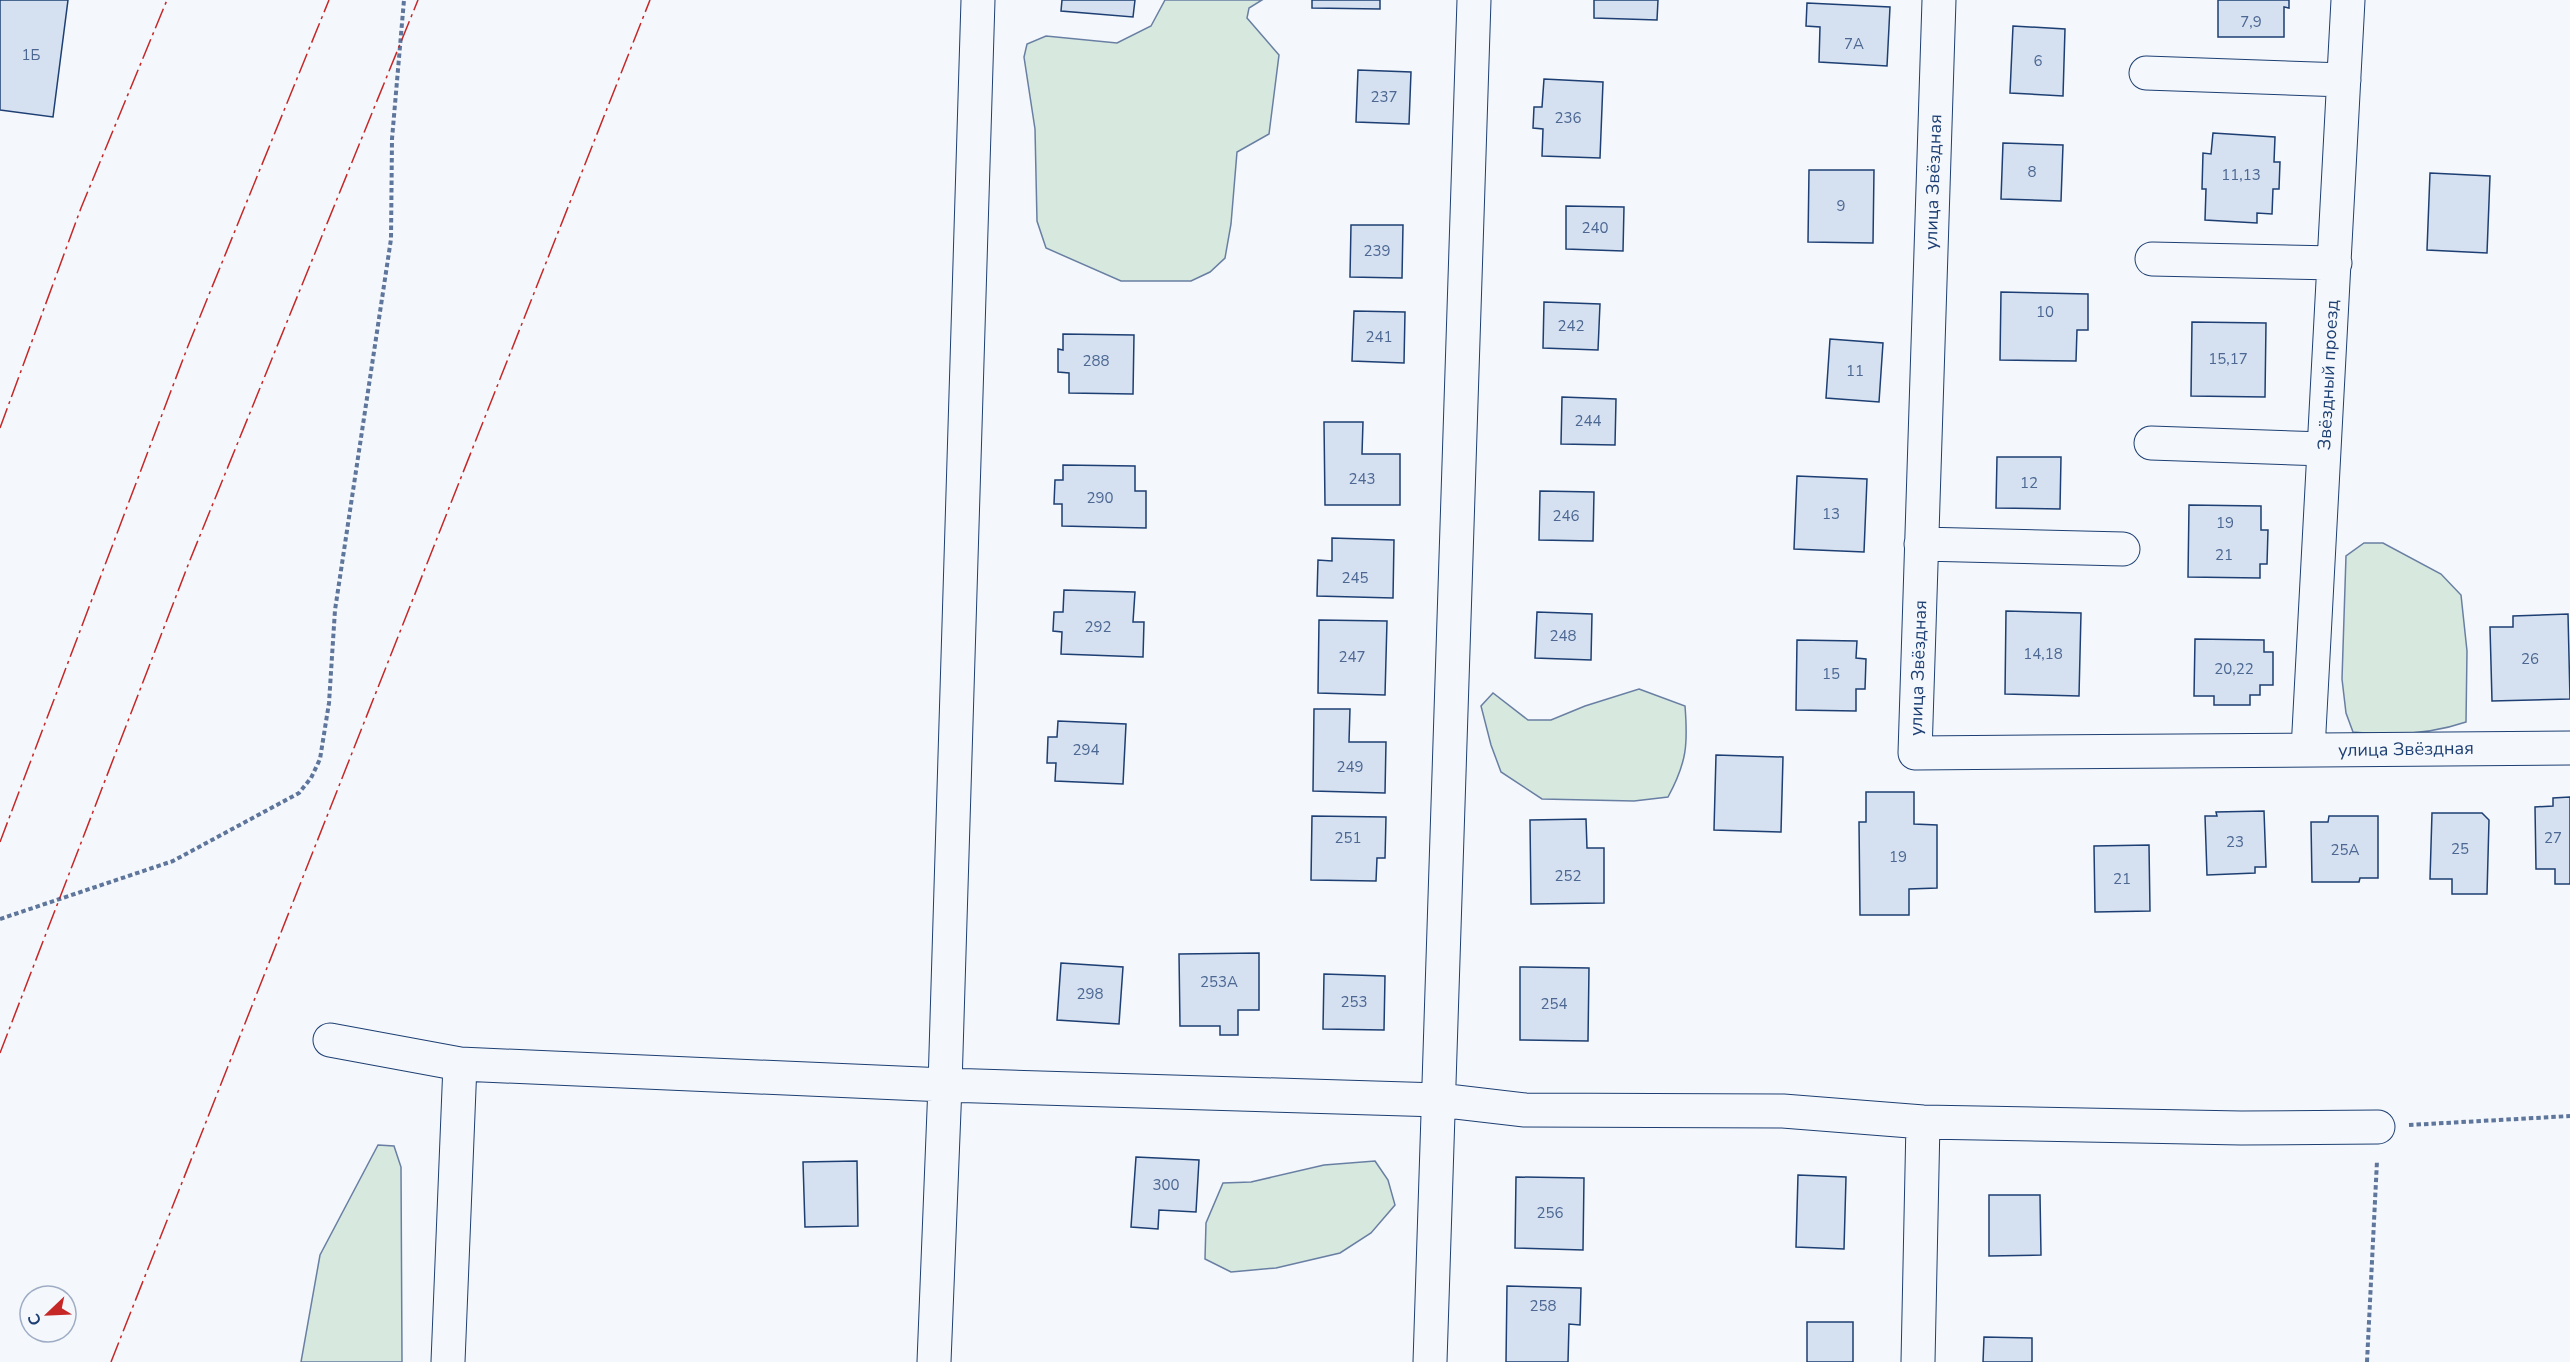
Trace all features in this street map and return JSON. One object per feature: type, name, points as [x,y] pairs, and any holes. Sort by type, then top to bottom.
[{"type":"lane","points":[[934,1362],[945,1085],[978,0]]},
{"type":"lane","points":[[1430,1362],[1474,0]]},
{"type":"lane","name":"улица Звёздная","points":[[1939,0],[1915,753],[2570,748]]},
{"type":"lane","name":"Звёздный проезд","points":[[2308,750],[2348,0]]},
{"type":"lane","points":[[2146,73],[2344,80]]},
{"type":"lane","points":[[2152,258],[2335,263]]},
{"type":"lane","points":[[2151,443],[2324,450]]},
{"type":"lane","points":[[1922,544],[2123,549]]},
{"type":"lane","points":[[330,1040],[460,1064],[945,1085],[1439,1100],[1525,1110],[1783,1111],[1923,1122],[2241,1128],[2378,1127]]},
{"type":"lane","points":[[448,1362],[460,1064]]},
{"type":"lane","points":[[1918,1362],[1923,1122]]},
{"type":"path","points":[[0,919],[173,861],[299,793],[311,778],[320,759],[329,703],[335,610],[391,239],[392,139],[404,0]]},
{"type":"path","points":[[2367,1362],[2378,1127],[2570,1116]]},
{"type":"shaded area","points":[[1165,0],[1262,0],[1249,8],[1247,18],[1279,55],[1269,134],[1237,152],[1231,224],[1225,258],[1210,272],[1191,281],[1121,281],[1046,248],[1037,221],[1035,129],[1024,57],[1027,44],[1046,36],[1117,43],[1151,26]]},
{"type":"shaded area","points":[[2364,543],[2383,543],[2441,574],[2461,595],[2467,651],[2466,722],[2410,733],[2353,732],[2346,713],[2342,679],[2346,556]]},
{"type":"shaded area","points":[[1639,689],[1685,706],[1685,753],[1668,797],[1634,801],[1542,799],[1501,772],[1481,706],[1493,693],[1528,720],[1551,720],[1585,706]]},
{"type":"shaded area","points":[[378,1145],[394,1146],[401,1167],[402,1362],[301,1362],[320,1255]]},
{"type":"shaded area","points":[[1375,1161],[1388,1180],[1395,1205],[1371,1233],[1340,1253],[1276,1268],[1231,1272],[1205,1259],[1206,1223],[1223,1183],[1251,1182],[1324,1165]]},
{"type":"building","points":[[0,0],[68,0],[53,117],[0,110]]},
{"type":"building","points":[[1062,0],[1135,0],[1133,17],[1061,11]]},
{"type":"building","points":[[1312,0],[1380,0],[1380,9],[1312,8]]},
{"type":"building","points":[[1594,0],[1658,0],[1657,20],[1594,18]]},
{"type":"building","points":[[2218,0],[2289,0],[2289,8],[2284,7],[2284,37],[2218,37]]},
{"type":"building","points":[[1807,3],[1890,7],[1887,66],[1819,62],[1820,27],[1806,26]]},
{"type":"building","points":[[2013,26],[2065,29],[2063,96],[2010,93]]},
{"type":"building","points":[[1358,70],[1411,72],[1409,124],[1356,122]]},
{"type":"building","points":[[1544,79],[1603,82],[1600,158],[1542,156],[1543,129],[1533,128],[1534,107],[1542,107]]},
{"type":"building","points":[[2213,133],[2275,137],[2274,162],[2280,162],[2279,189],[2273,189],[2272,214],[2257,213],[2257,223],[2205,220],[2206,189],[2202,189],[2203,153],[2211,154]]},
{"type":"building","points":[[2003,143],[2063,145],[2061,201],[2001,199]]},
{"type":"building","points":[[1809,170],[1874,170],[1873,243],[1808,242]]},
{"type":"building","points":[[2430,173],[2490,176],[2487,253],[2427,250]]},
{"type":"building","points":[[1566,206],[1624,207],[1623,251],[1566,249]]},
{"type":"building","points":[[1351,225],[1403,225],[1402,278],[1350,277]]},
{"type":"building","points":[[2001,292],[2088,294],[2088,330],[2077,330],[2076,361],[2000,360]]},
{"type":"building","points":[[1544,302],[1600,304],[1598,350],[1543,348]]},
{"type":"building","points":[[1354,311],[1405,312],[1404,363],[1352,361]]},
{"type":"building","points":[[2192,322],[2266,323],[2265,397],[2191,396]]},
{"type":"building","points":[[1063,334],[1134,335],[1133,394],[1069,393],[1069,373],[1058,372],[1058,349],[1063,350]]},
{"type":"building","points":[[1830,339],[1883,343],[1879,402],[1826,398]]},
{"type":"building","points":[[1562,397],[1616,399],[1615,445],[1561,444]]},
{"type":"building","points":[[1324,422],[1363,422],[1362,454],[1400,454],[1400,505],[1325,505]]},
{"type":"building","points":[[1997,457],[2061,457],[2060,509],[1996,508]]},
{"type":"building","points":[[1063,465],[1135,466],[1135,491],[1146,491],[1146,528],[1062,526],[1062,504],[1054,504],[1055,480],[1063,480]]},
{"type":"building","points":[[1797,476],[1867,479],[1864,552],[1794,549]]},
{"type":"building","points":[[1540,491],[1594,492],[1593,541],[1539,540]]},
{"type":"building","points":[[2189,505],[2261,506],[2261,530],[2268,530],[2267,564],[2260,564],[2260,578],[2188,577]]},
{"type":"building","points":[[1332,538],[1394,540],[1393,598],[1317,596],[1318,560],[1332,561]]},
{"type":"building","points":[[1064,590],[1135,592],[1133,622],[1144,622],[1143,657],[1061,654],[1062,632],[1053,631],[1054,612],[1063,612]]},
{"type":"building","points":[[2006,611],[2081,613],[2079,696],[2005,694]]},
{"type":"building","points":[[1537,612],[1592,614],[1591,660],[1535,658]]},
{"type":"building","points":[[2568,614],[2570,699],[2492,701],[2490,627],[2513,627],[2513,616]]},
{"type":"building","points":[[1319,620],[1387,621],[1385,695],[1318,693]]},
{"type":"building","points":[[2195,639],[2264,640],[2264,652],[2273,652],[2273,685],[2260,685],[2260,695],[2250,695],[2250,705],[2214,705],[2214,696],[2194,696]]},
{"type":"building","points":[[1797,640],[1857,641],[1856,658],[1866,659],[1865,689],[1856,689],[1856,711],[1796,710]]},
{"type":"building","points":[[1314,709],[1350,709],[1349,742],[1386,742],[1385,793],[1313,791]]},
{"type":"building","points":[[1058,721],[1126,724],[1123,784],[1055,781],[1056,763],[1047,763],[1048,737],[1057,737]]},
{"type":"building","points":[[1716,755],[1783,757],[1781,832],[1714,830]]},
{"type":"building","points":[[1866,792],[1914,792],[1914,824],[1937,825],[1937,888],[1909,889],[1909,915],[1860,915],[1859,822],[1866,822]]},
{"type":"building","points":[[2570,797],[2570,884],[2555,884],[2555,869],[2536,869],[2535,807],[2553,806],[2553,798]]},
{"type":"building","points":[[2264,811],[2266,867],[2255,867],[2255,873],[2207,875],[2205,816],[2217,816],[2216,812]]},
{"type":"building","points":[[2432,813],[2482,813],[2489,820],[2487,894],[2452,894],[2452,879],[2430,879]]},
{"type":"building","points":[[1312,816],[1386,817],[1385,858],[1377,858],[1376,881],[1311,880]]},
{"type":"building","points":[[2329,816],[2378,816],[2378,878],[2360,878],[2359,882],[2312,882],[2311,822],[2328,822]]},
{"type":"building","points":[[1586,819],[1587,848],[1604,848],[1604,903],[1531,904],[1530,820]]},
{"type":"building","points":[[2149,845],[2150,911],[2095,912],[2094,846]]},
{"type":"building","points":[[1259,953],[1259,1010],[1238,1010],[1238,1035],[1220,1035],[1220,1026],[1180,1026],[1179,954]]},
{"type":"building","points":[[1061,963],[1123,967],[1119,1024],[1057,1020]]},
{"type":"building","points":[[1520,967],[1589,968],[1588,1041],[1520,1040]]},
{"type":"building","points":[[1324,974],[1385,976],[1384,1030],[1323,1029]]},
{"type":"building","points":[[1136,1157],[1199,1160],[1196,1212],[1159,1210],[1158,1229],[1131,1227]]},
{"type":"building","points":[[857,1161],[858,1226],[805,1227],[803,1162]]},
{"type":"building","points":[[1798,1175],[1846,1177],[1844,1249],[1796,1247]]},
{"type":"building","points":[[1516,1177],[1584,1178],[1583,1250],[1515,1248]]},
{"type":"building","points":[[1989,1195],[2040,1195],[2041,1255],[1989,1256]]},
{"type":"building","points":[[1507,1286],[1581,1288],[1580,1325],[1569,1324],[1568,1362],[1506,1362]]},
{"type":"building","points":[[1807,1322],[1853,1322],[1853,1362],[1807,1362]]},
{"type":"building","points":[[1984,1337],[2032,1338],[2032,1362],[1983,1362]]},
{"type":"power","points":[[0,428],[81,208],[167,0]]},
{"type":"power","points":[[0,842],[188,346],[329,0]]},
{"type":"power","points":[[0,1053],[190,560],[418,0]]},
{"type":"power","points":[[111,1362],[650,0]]}]
